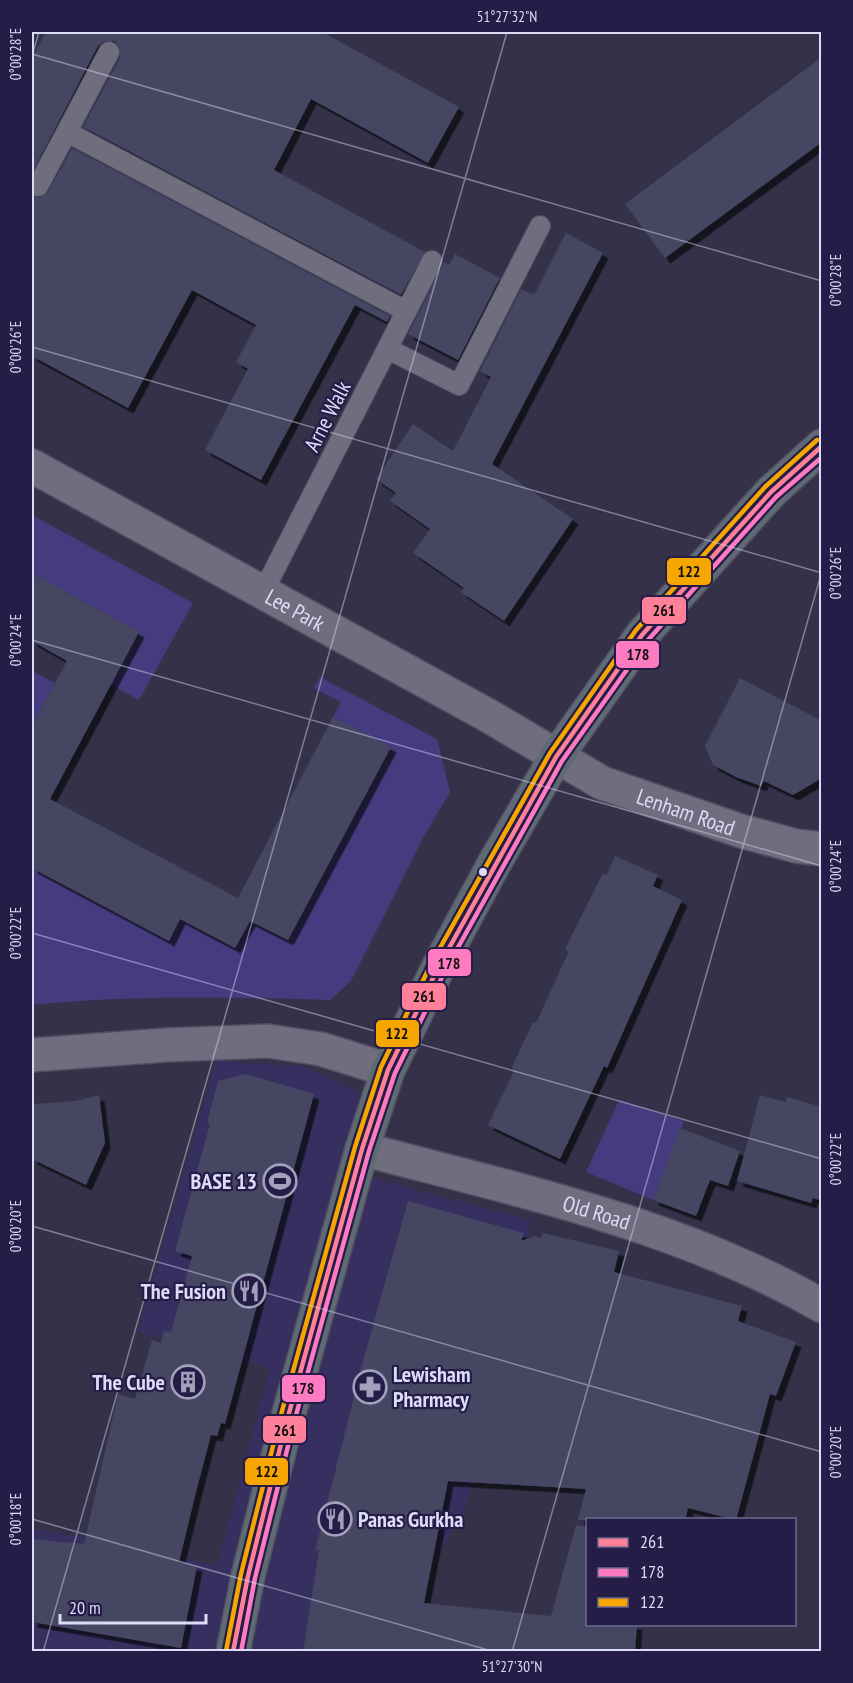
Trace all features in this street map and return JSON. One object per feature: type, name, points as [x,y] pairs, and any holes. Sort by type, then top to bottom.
[{"type":"highway","points":[[233,1652],[263,1513],[362,1149],[388,1070],[439,966],[556,757],[642,634],[771,492],[822,446]]},
{"type":"street","name":"Lee Park","points":[[32,465],[489,716],[556,757]]},
{"type":"street","name":"Lenham Road","points":[[556,757],[602,783],[687,813],[795,846],[822,849]]},
{"type":"street","points":[[32,1055],[166,1045],[268,1041],[321,1049],[388,1070]]},
{"type":"street","name":"Old Road","points":[[362,1149],[556,1201],[663,1234],[748,1268],[822,1306]]},
{"type":"lane","points":[[38,186],[109,52]]},
{"type":"lane","points":[[67,132],[406,310]]},
{"type":"lane","points":[[388,349],[459,385],[540,226]]},
{"type":"lane","name":"Arne Walk","points":[[263,592],[432,261]]},
{"type":"shaded area","points":[[32,515],[193,603],[139,700],[110,684],[139,632],[32,573]]},
{"type":"shaded area","points":[[32,671],[55,683],[32,726]]},
{"type":"shaded area","points":[[320,677],[437,739],[450,792],[424,836],[351,981],[330,1000],[144,998],[32,1005],[32,868],[169,940],[180,920],[235,948],[250,921],[288,940],[391,747],[333,717],[341,702],[314,688]]},
{"type":"shaded area","points":[[216,1061],[304,1066],[371,1098],[348,1172],[531,1220],[467,1505],[438,1555],[421,1559],[409,1651],[32,1651],[32,1529],[126,1544],[217,1566],[270,1368],[138,1332]]},
{"type":"shaded area","points":[[619,1100],[684,1121],[653,1200],[586,1172]]},
{"type":"building","points":[[46,32],[322,32],[459,107],[428,163],[311,99],[274,170],[425,252],[401,295],[83,127],[120,58],[119,46],[114,41],[103,42],[98,46],[32,173],[32,58]]},
{"type":"building","points":[[822,57],[822,142],[665,258],[625,204]]},
{"type":"building","points":[[72,148],[390,316],[387,322],[355,305],[261,480],[205,450],[248,369],[236,362],[256,325],[192,290],[128,408],[32,356],[32,196],[39,198],[48,192]]},
{"type":"building","points":[[566,233],[603,253],[492,464],[573,519],[504,621],[461,592],[464,588],[413,553],[430,529],[390,501],[396,493],[376,479],[413,424],[453,451],[491,377],[480,371],[521,289],[534,295]]},
{"type":"building","points":[[455,254],[500,278],[458,360],[408,334],[444,262],[449,265]]},
{"type":"building","points":[[32,573],[139,632],[50,799],[238,898],[333,717],[391,747],[288,940],[250,921],[235,948],[180,919],[169,941],[32,868],[32,726],[67,661],[32,641]]},
{"type":"building","points":[[740,678],[822,721],[822,778],[793,795],[764,781],[761,786],[736,777],[713,765],[705,746]]},
{"type":"building","points":[[615,856],[658,875],[653,886],[682,900],[607,1068],[604,1066],[560,1159],[488,1125],[513,1073],[512,1067],[533,1022],[536,1023],[569,951],[565,949],[602,875],[607,874]]},
{"type":"building","points":[[245,1074],[314,1094],[225,1424],[221,1423],[217,1436],[211,1435],[179,1562],[197,1566],[181,1648],[32,1622],[32,1539],[84,1544],[118,1394],[135,1399],[152,1340],[161,1343],[164,1331],[171,1332],[192,1256],[175,1251],[210,1124],[207,1123],[218,1081]]},
{"type":"building","points":[[99,1095],[105,1143],[86,1185],[32,1159],[32,1104],[76,1101]]},
{"type":"building","points":[[760,1095],[786,1102],[787,1097],[822,1107],[822,1201],[813,1198],[811,1203],[737,1181]]},
{"type":"building","points":[[680,1128],[740,1151],[728,1186],[710,1180],[696,1216],[653,1200]]},
{"type":"building","points":[[408,1201],[524,1233],[521,1241],[534,1236],[541,1238],[543,1233],[619,1251],[614,1272],[742,1306],[738,1321],[796,1342],[776,1396],[770,1394],[737,1518],[688,1508],[686,1518],[586,1518],[586,1520],[578,1520],[586,1489],[448,1481],[424,1603],[551,1616],[576,1525],[586,1527],[586,1626],[637,1626],[635,1652],[303,1652],[319,1550],[315,1551],[363,1361]]},
{"type":"transit line","name":"122","points":[[226,1651],[241,1574],[279,1422],[355,1147],[381,1067],[432,962],[550,753],[636,630],[765,487],[817,440]]},
{"type":"transit line","name":"261","points":[[233,1652],[248,1576],[286,1424],[362,1149],[388,1070],[439,966],[556,757],[642,635],[771,492],[822,446]]},
{"type":"transit line","name":"178","points":[[241,1652],[255,1578],[293,1426],[369,1151],[395,1073],[446,969],[562,761],[648,640],[776,497],[822,457]]},
{"type":"place","name":"BASE 13","points":[[280,1181]]},
{"type":"place","name":"The Fusion","points":[[249,1291]]},
{"type":"place","name":"The Cube","points":[[188,1382]]},
{"type":"place","name":"Lewisham Pharmacy","points":[[370,1387]]},
{"type":"place","name":"Panas Gurkha","points":[[335,1519]]}]
